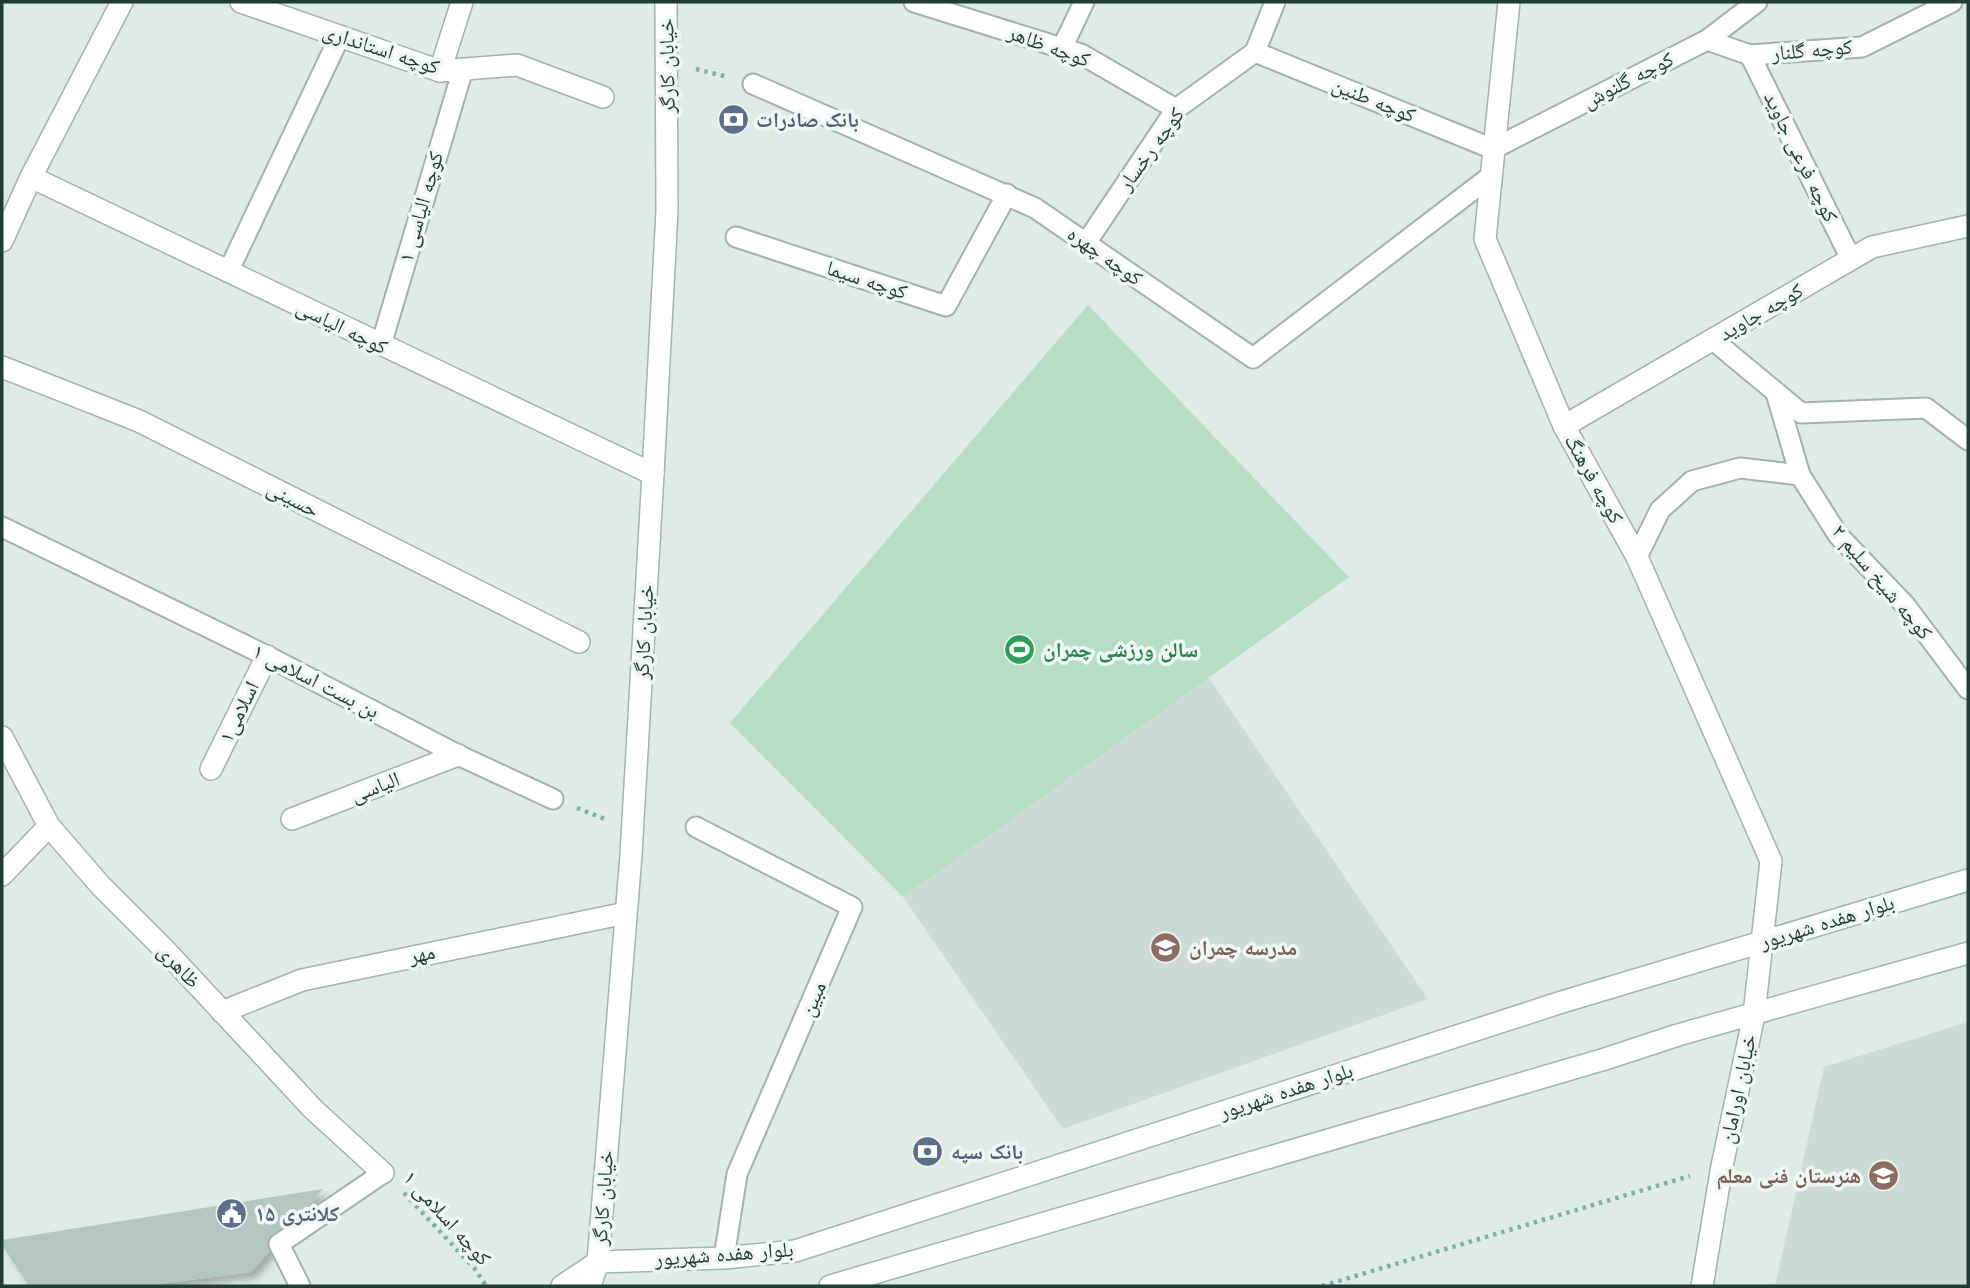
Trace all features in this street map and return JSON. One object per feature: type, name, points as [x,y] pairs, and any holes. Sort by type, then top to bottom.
[{"type":"street","points":[[2,241],[31,177],[122,2]]},
{"type":"street","name":"کوچه استانداری","points":[[242,2],[440,71],[517,65],[603,97]]},
{"type":"street","points":[[440,71],[462,2]]},
{"type":"street","name":"خیابان کارگر","points":[[590,1286],[598,1262],[633,830],[667,211],[666,2]]},
{"type":"street","name":"کوچه فرهنگ","points":[[1508,2],[1485,239],[1564,426],[1637,557],[1771,861],[1762,942]]},
{"type":"street","name":"کوچه الیاسی","points":[[31,177],[653,474]]},
{"type":"street","name":"کوچه جاوید","points":[[1564,426],[1872,247],[1968,226]]},
{"type":"street","name":"حسینی","points":[[2,367],[139,421],[579,642]]},
{"type":"street","name":"اسلامی۱","points":[[211,769],[267,656]]},
{"type":"street","name":"ظاهری","points":[[2,737],[49,826],[101,886],[313,1109],[383,1173]]},
{"type":"street","name":"الیاسی","points":[[292,819],[458,755]]},
{"type":"street","points":[[2,875],[49,826]]},
{"type":"street","name":"بلوار هفده شهریور","points":[[598,1262],[724,1258],[795,1251],[1562,1002],[1968,880]]},
{"type":"street","name":"مهر","points":[[222,1012],[302,980],[626,913]]},
{"type":"street","name":"خیابان اورامان","points":[[1702,1286],[1722,1166],[1754,1015],[1762,942]]},
{"type":"street","points":[[830,1286],[1592,1063],[1678,1035],[1968,953]]},
{"type":"street","points":[[562,1286],[598,1262]]},
{"type":"lane","name":"کوچه ظاهر","points":[[914,2],[1081,54],[1176,109]]},
{"type":"lane","points":[[1062,48],[1084,2]]},
{"type":"lane","points":[[1255,52],[1275,2]]},
{"type":"lane","name":"کوچه گلنوش","points":[[1493,149],[1707,40],[1756,2]]},
{"type":"lane","name":"کوچه گلنار","points":[[1707,40],[1750,55],[1862,47],[1952,2]]},
{"type":"lane","points":[[228,272],[340,36]]},
{"type":"lane","name":"کوچه رخسار","points":[[1086,243],[1176,109],[1255,52]]},
{"type":"lane","name":"کوچه طنین","points":[[1255,52],[1493,149]]},
{"type":"lane","name":"کوچه فرعی جاوید","points":[[1750,55],[1851,259]]},
{"type":"lane","name":"کوچه الیاسی ۱","points":[[381,345],[463,69]]},
{"type":"lane","name":"کوچه چهره","points":[[753,84],[1035,208],[1253,358],[1491,176]]},
{"type":"lane","name":"کوچه سیما","points":[[736,237],[946,306],[1006,194]]},
{"type":"lane","points":[[1713,340],[1801,413],[1926,408],[1968,440]]},
{"type":"lane","name":"کوچه شیخ سلیم ۲","points":[[1776,393],[1800,475],[1838,535],[1905,605],[1968,689]]},
{"type":"lane","points":[[1637,557],[1660,510],[1692,481],[1740,468],[1800,475]]},
{"type":"lane","name":"بن بست اسلامی ۱","points":[[2,527],[267,656],[458,755],[554,799]]},
{"type":"lane","name":"مبین","points":[[696,827],[852,907],[737,1174],[724,1258]]},
{"type":"lane","points":[[300,1286],[279,1244],[383,1173]]},
{"type":"path","points":[[668,62],[753,84]]},
{"type":"path","points":[[554,799],[633,830]]},
{"type":"path","points":[[1322,1286],[1722,1166]]},
{"type":"path","name":"کوچه اسلامی ۱","points":[[383,1173],[448,1239],[475,1269],[486,1286]]},
{"type":"shaded area","name":"مدرسه چمران","points":[[1208,677],[1428,999],[1063,1129],[903,897]]},
{"type":"shaded area","name":"هنرستان فنی معلم","points":[[1968,1022],[1968,1286],[1775,1286],[1824,1067]]},
{"type":"green space","name":"سالن ورزشی چمران","points":[[1088,305],[1349,577],[903,897],[730,723]]},
{"type":"building","name":"کلانتری ۱۵","points":[[323,1189],[251,1272],[143,1286],[29,1286],[2,1245],[2,1240]]},
{"type":"place","name":"بانک صادرات","points":[[733,120]]},
{"type":"place","name":"سالن ورزشی چمران","points":[[1020,650]]},
{"type":"place","name":"مدرسه چمران","points":[[1166,948]]},
{"type":"place","name":"بانک سپه","points":[[928,1152]]},
{"type":"place","name":"هنرستان فنی معلم","points":[[1884,1176]]},
{"type":"place","name":"کلانتری ۱۵","points":[[232,1214]]}]
